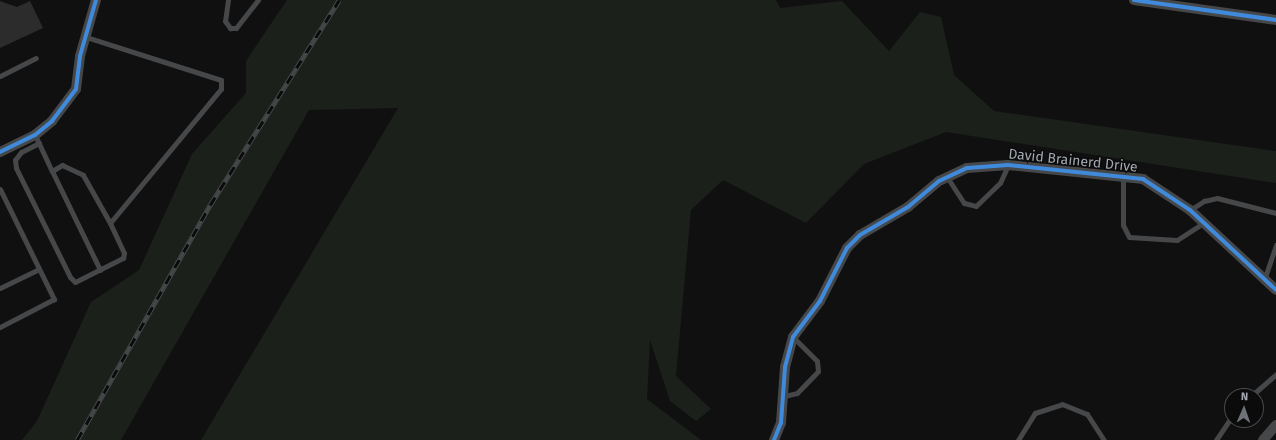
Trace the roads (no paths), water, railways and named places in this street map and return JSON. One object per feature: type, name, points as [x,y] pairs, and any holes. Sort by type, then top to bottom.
[{"type":"street","points":[[0,152],[36,139],[52,121],[76,89],[80,56],[96,0]]},
{"type":"street","points":[[1134,0],[1276,20]]},
{"type":"street","name":"David Brainerd Drive","points":[[774,440],[781,423],[785,367],[793,337],[820,301],[853,241],[908,207],[947,177],[979,166],[1008,165],[1123,175],[1156,185],[1190,210],[1265,277],[1276,290]]},
{"type":"street","points":[[1263,440],[1276,425]]},
{"type":"lane","points":[[228,0],[225,21],[230,28],[236,28],[258,0]]},
{"type":"lane","points":[[86,37],[220,80],[221,89],[110,223]]},
{"type":"lane","points":[[0,76],[36,58]]},
{"type":"lane","points":[[52,171],[62,165],[83,175],[110,223],[124,253],[122,258],[100,270],[75,282],[70,277],[20,175],[15,160],[21,152],[36,139],[100,270]]},
{"type":"lane","points":[[947,177],[964,202],[976,206],[1000,183],[1008,165]]},
{"type":"lane","points":[[1123,175],[1123,225],[1129,237],[1177,240],[1203,223]]},
{"type":"lane","points":[[0,189],[54,299],[0,327]]},
{"type":"lane","points":[[1190,210],[1217,198],[1276,213]]},
{"type":"lane","points":[[1265,277],[1276,245]]},
{"type":"lane","points":[[0,288],[39,269]]},
{"type":"lane","points":[[784,396],[800,390],[818,371],[815,358],[793,337]]},
{"type":"lane","points":[[1260,388],[1276,374]]},
{"type":"lane","points":[[1018,440],[1035,413],[1062,404],[1087,414],[1104,440]]},
{"type":"lane","points":[[1216,440],[1224,428]]},
{"type":"railway","points":[[77,440],[210,205],[339,0]]}]
